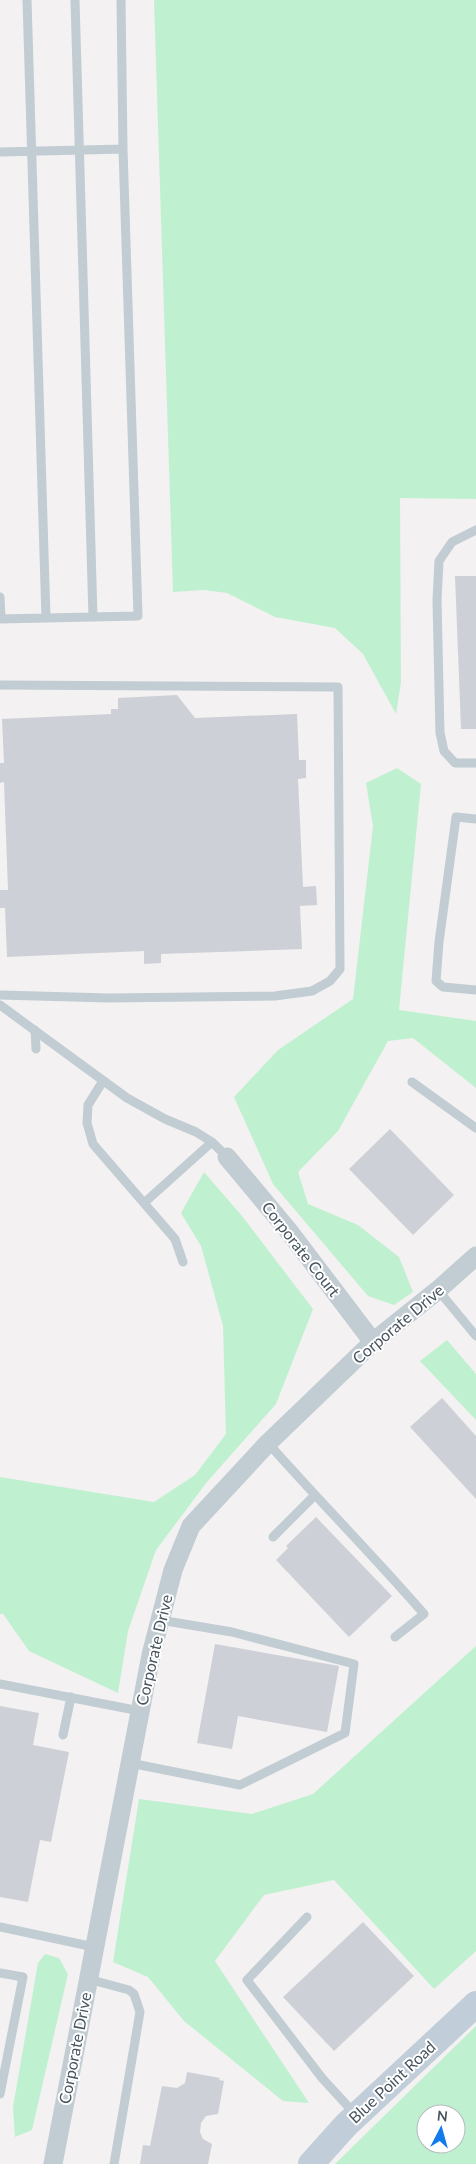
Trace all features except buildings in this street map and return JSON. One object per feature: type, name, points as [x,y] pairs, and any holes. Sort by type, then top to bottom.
[{"type":"street","name":"Corporate Court","points":[[227,1157],[288,1230],[373,1342]]},
{"type":"street","name":"Corporate Drive","points":[[52,2164],[140,1711],[172,1570],[191,1526],[268,1443],[373,1342],[438,1290],[476,1256]]},
{"type":"street","name":"Blue Point Road","points":[[310,2164],[356,2115],[476,2004]]},
{"type":"lane","points":[[27,0],[46,618]]},
{"type":"lane","points":[[74,0],[92,617]]},
{"type":"lane","points":[[0,597],[0,619],[138,616],[123,149],[121,0]]},
{"type":"lane","points":[[0,152],[123,149]]},
{"type":"lane","points":[[476,530],[452,542],[440,560],[437,600],[440,734],[444,751],[455,763],[476,763]]},
{"type":"lane","points":[[0,686],[338,687],[340,959],[340,969],[330,981],[312,991],[275,996],[109,998],[0,995]]},
{"type":"lane","points":[[476,819],[456,817],[439,942],[436,981],[443,987],[476,990]]},
{"type":"lane","points":[[0,1006],[127,1098],[165,1119],[196,1132],[212,1142],[227,1157]]},
{"type":"lane","points":[[35,1030],[36,1049]]},
{"type":"lane","points":[[103,1082],[88,1105],[87,1123],[93,1144],[175,1238],[183,1262]]},
{"type":"lane","points":[[412,1082],[476,1128]]},
{"type":"lane","points":[[144,1203],[212,1142]]},
{"type":"lane","points":[[438,1290],[476,1336]]},
{"type":"lane","points":[[268,1443],[314,1496],[392,1577],[424,1614],[395,1637]]},
{"type":"lane","points":[[272,1537],[314,1496]]},
{"type":"lane","points":[[130,1763],[240,1785],[345,1733],[354,1664],[232,1632],[160,1620]]},
{"type":"lane","points":[[0,1684],[140,1711]]},
{"type":"lane","points":[[63,1735],[71,1698]]},
{"type":"lane","points":[[307,1917],[247,1980],[322,2078],[356,2115]]},
{"type":"lane","points":[[0,1927],[94,1947]]},
{"type":"lane","points":[[0,1973],[23,1977],[0,2094]]},
{"type":"lane","points":[[88,1979],[114,1984],[129,1990],[137,1999],[140,2012],[114,2164]]},
{"type":"green space","points":[[154,0],[476,0],[476,499],[400,498],[401,682],[396,714],[363,654],[335,628],[275,617],[227,593],[204,590],[173,592]]},
{"type":"green space","points":[[397,768],[421,784],[399,1010],[476,1021],[476,1088],[413,1038],[388,1041],[338,1131],[298,1172],[308,1204],[358,1225],[399,1257],[413,1292],[394,1305],[368,1296],[273,1184],[234,1097],[278,1050],[353,999],[373,826],[366,783]]},
{"type":"green space","points":[[204,1172],[242,1216],[313,1309],[276,1404],[207,1482],[156,1550],[128,1631],[118,1693],[29,1651],[3,1614],[0,1614],[0,1477],[154,1502],[195,1475],[226,1434],[223,1326],[201,1246],[181,1213]]},
{"type":"green space","points":[[447,1340],[476,1374],[476,1420],[420,1361]]},
{"type":"green space","points":[[476,1646],[476,1951],[434,1989],[334,1880],[264,1895],[215,1961],[309,2103],[283,2101],[184,2021],[148,1977],[113,1962],[139,1799],[252,1814],[313,1794]]},
{"type":"green space","points":[[45,1954],[59,1958],[68,1974],[32,2130],[15,2137],[13,2107],[38,1963]]},
{"type":"green space","points":[[476,2026],[476,2164],[335,2164]]}]
